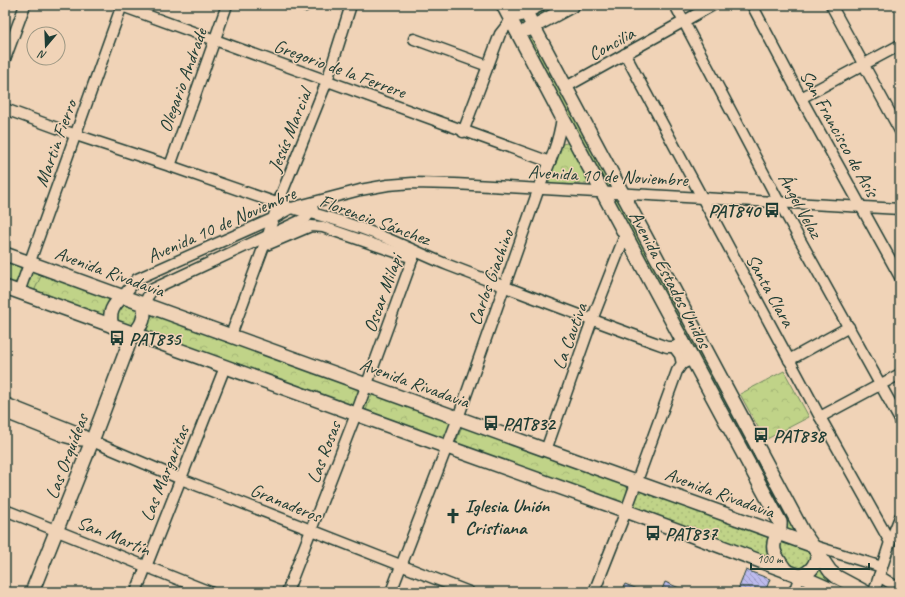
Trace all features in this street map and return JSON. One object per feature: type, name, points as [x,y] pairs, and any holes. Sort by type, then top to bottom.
[{"type":"main road","name":"Avenida Estados Unidos","points":[[503,5],[520,34],[602,192],[626,233],[687,362],[780,522],[781,526],[774,541],[773,547],[775,555],[786,571]]},
{"type":"main road","points":[[511,20],[524,8],[539,5]]},
{"type":"main road","points":[[520,34],[573,5]]},
{"type":"main road","name":"Avenida Estados Unidos","points":[[524,8],[708,351],[802,532],[815,550]]},
{"type":"main road","name":"Avenida Rivadavia","points":[[5,254],[778,533],[815,550]]},
{"type":"main road","points":[[5,287],[626,511],[800,576],[836,592]]},
{"type":"main road","points":[[112,326],[110,319],[112,310],[116,302],[123,296]]},
{"type":"main road","points":[[133,333],[139,329],[143,322],[145,313],[144,304]]},
{"type":"main road","name":"Las Orquídeas","points":[[32,592],[133,333]]},
{"type":"main road","points":[[679,344],[698,333]]},
{"type":"main road","points":[[687,362],[708,351]]},
{"type":"main road","points":[[800,576],[813,568],[816,562],[815,550]]},
{"type":"main road","points":[[815,550],[830,571],[837,577],[865,592]]},
{"type":"street","points":[[5,59],[25,5]]},
{"type":"street","name":"Gregorio de la Ferrere","points":[[121,5],[463,132],[550,162]]},
{"type":"street","name":"Martin Fierro","points":[[19,292],[121,5]]},
{"type":"street","name":"Olegario Andrade","points":[[170,166],[227,5]]},
{"type":"street","name":"Jesús Marcial","points":[[231,335],[268,235],[278,203],[327,81],[351,5]]},
{"type":"street","points":[[507,5],[524,8]]},
{"type":"street","name":"Ángel Velaz","points":[[675,5],[780,202],[900,420]]},
{"type":"street","name":"Concilia","points":[[566,87],[713,5]]},
{"type":"street","name":"San Francisco de Asís","points":[[752,5],[801,98],[900,277]]},
{"type":"street","points":[[831,5],[900,131]]},
{"type":"street","points":[[463,132],[500,34],[511,20]]},
{"type":"street","points":[[500,34],[520,34]]},
{"type":"street","points":[[414,39],[488,66]]},
{"type":"street","points":[[801,98],[900,45]]},
{"type":"street","name":"Santa Clara","points":[[625,54],[701,198],[890,542]]},
{"type":"street","name":"Florencio Sánchez","points":[[5,109],[291,208],[343,222],[380,236],[414,255],[668,347],[679,344]]},
{"type":"street","name":"Carlos Giachino","points":[[391,592],[458,418],[539,188],[550,162],[560,132],[562,117]]},
{"type":"street","name":"Avenida 10 de Noviembre","points":[[123,296],[137,279],[272,219],[291,208],[360,190],[388,185],[413,183],[539,188],[623,194],[900,208]]},
{"type":"street","name":"Avenida 10 de Noviembre","points":[[144,304],[153,290],[306,218],[311,213],[317,202]]},
{"type":"street","points":[[264,246],[311,226],[316,226],[414,255]]},
{"type":"street","name":"La Cautiva","points":[[546,450],[592,320],[626,233]]},
{"type":"street","name":"Oscar Milapi","points":[[356,414],[414,255]]},
{"type":"street","points":[[789,360],[849,327]]},
{"type":"street","points":[[594,592],[626,511],[677,371],[687,362]]},
{"type":"street","name":"Las Margaritas","points":[[136,592],[225,367]]},
{"type":"street","points":[[820,417],[900,374]]},
{"type":"street","name":"Granaderos","points":[[5,403],[78,432],[92,441],[181,479],[469,592]]},
{"type":"street","name":"Granaderos","points":[[5,413],[66,437],[76,440],[92,441]]},
{"type":"street","name":"Las Rosas","points":[[287,592],[356,414]]},
{"type":"street","name":"San Martín","points":[[5,510],[210,592]]},
{"type":"street","points":[[874,592],[890,542],[900,517]]},
{"type":"street","points":[[815,550],[881,572],[900,589]]},
{"type":"street","points":[[794,592],[800,576]]},
{"type":"green space","points":[[539,5],[573,5],[534,26],[818,555],[865,592],[836,592],[5,287],[5,254],[778,533],[781,526],[511,20]]},
{"type":"green space","points":[[567,143],[572,145],[589,180],[587,184],[558,185],[549,183],[549,177],[562,144]]},
{"type":"green space","points":[[5,258],[19,262],[21,269],[17,281],[11,284],[5,282]]},
{"type":"green space","points":[[47,274],[108,297],[111,301],[106,315],[100,316],[37,294],[35,289],[41,276]]},
{"type":"green space","points":[[154,313],[360,388],[361,392],[356,407],[312,393],[148,332],[148,324]]},
{"type":"green space","points":[[784,371],[809,417],[765,440],[740,394]]},
{"type":"green space","points":[[378,394],[447,418],[451,423],[445,440],[368,416],[366,410],[372,395]]},
{"type":"green space","points":[[462,427],[469,427],[621,483],[628,487],[624,503],[617,505],[460,448],[456,442]]},
{"type":"building","points":[[746,570],[770,579],[765,592],[737,592]]},
{"type":"building","points":[[665,582],[689,592],[661,592]]},
{"type":"building","points":[[625,584],[645,592],[621,592]]},
{"type":"place","name":"PAT840","points":[[772,210]]},
{"type":"place","name":"PAT835","points":[[117,338]]},
{"type":"place","name":"PAT832","points":[[491,423]]},
{"type":"place","name":"PAT838","points":[[761,435]]},
{"type":"place","name":"Iglesia Unión Cristiana","points":[[453,516]]},
{"type":"place","name":"PAT837","points":[[653,533]]}]
